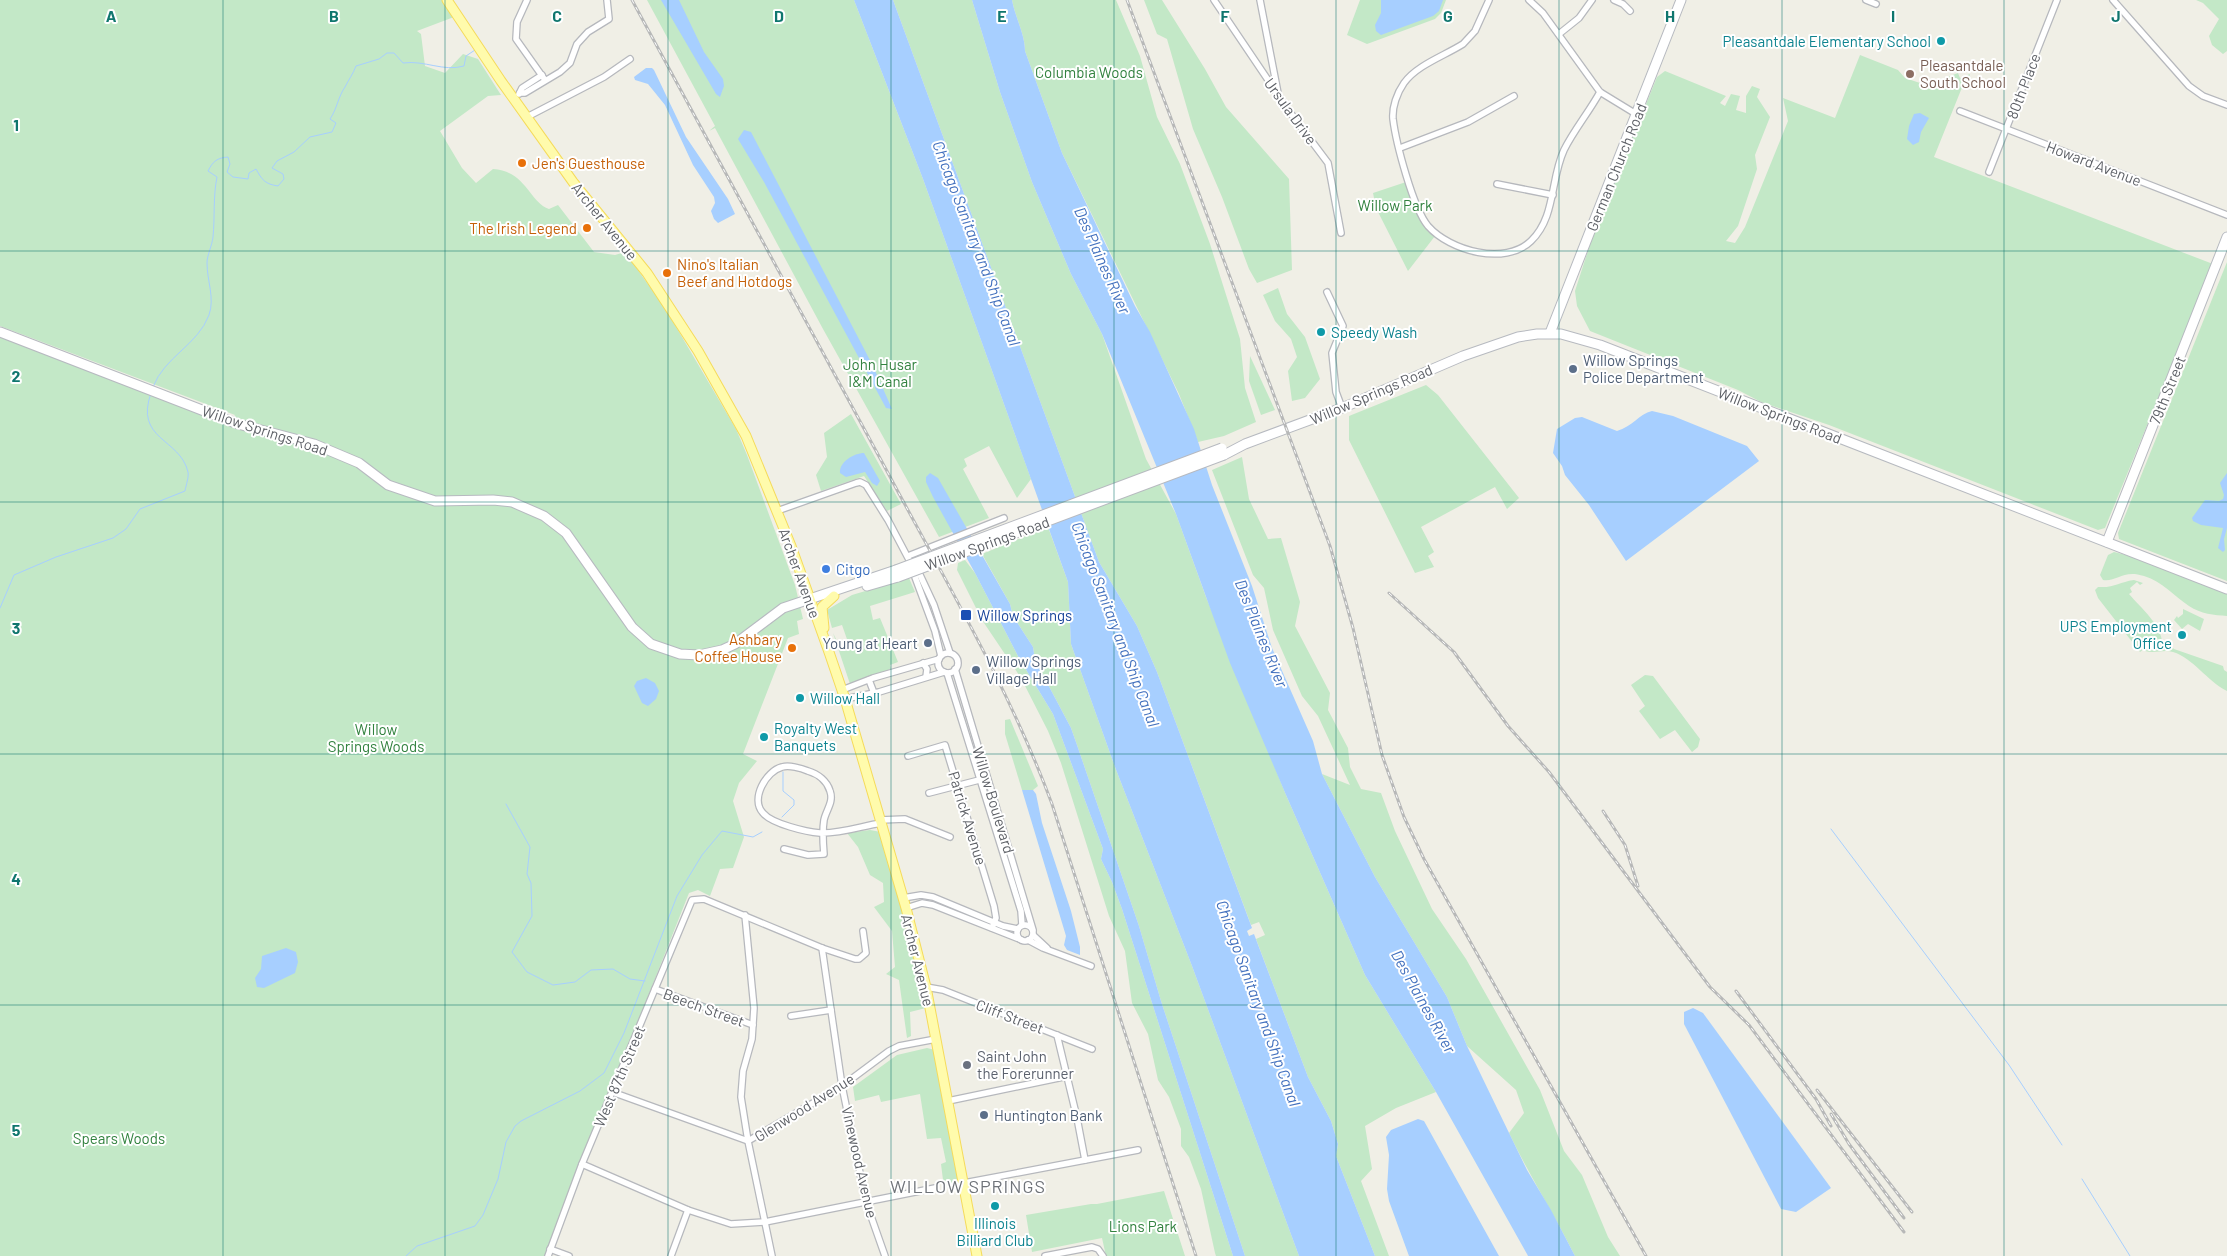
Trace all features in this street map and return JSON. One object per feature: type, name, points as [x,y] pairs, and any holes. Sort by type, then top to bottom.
[{"type":"main road","name":"Archer Avenue","points":[[447,0],[517,96],[527,117],[573,182],[647,273],[698,351],[746,436],[777,511],[825,641],[843,695],[906,908],[926,987],[977,1256]]},
{"type":"main road","name":"German Church Road","points":[[1550,333],[1681,0]]},
{"type":"main road","name":"79th Street","points":[[2107,542],[2227,238]]},
{"type":"main road","name":"Willow Springs Road","points":[[0,332],[238,424],[314,444],[359,463],[388,485],[435,501],[493,500],[512,502],[533,509],[555,523],[566,533],[632,628],[651,644],[671,652],[699,655],[722,650],[735,644],[783,608],[810,600],[834,596],[897,573],[1342,408],[1490,346],[1518,337],[1550,333],[1569,335],[1600,345],[2227,589]]},
{"type":"main road","name":"Willow Springs Road","points":[[810,600],[830,591],[897,573]]},
{"type":"main road","points":[[825,641],[822,607],[834,596]]},
{"type":"street","points":[[527,0],[517,22],[516,39],[544,78]]},
{"type":"street","points":[[517,96],[522,88],[560,72],[570,62],[577,44],[588,32],[609,19],[607,0]]},
{"type":"street","name":"Ursula Drive","points":[[1214,0],[1279,96],[1328,163],[1341,233]]},
{"type":"street","points":[[1260,0],[1279,96]]},
{"type":"street","points":[[1489,0],[1480,23],[1470,38],[1455,50],[1419,69],[1403,84],[1394,111],[1393,119],[1400,148],[1420,213],[1428,226],[1449,242],[1479,253],[1504,254],[1529,243],[1545,222],[1564,151],[1600,92]]},
{"type":"street","points":[[1528,0],[1543,12],[1600,92],[1636,114]]},
{"type":"street","points":[[1559,34],[1578,18],[1592,0]]},
{"type":"street","points":[[1614,0],[1630,11]]},
{"type":"street","points":[[1866,0],[1876,4]]},
{"type":"street","name":"80th Place","points":[[1989,172],[2057,0]]},
{"type":"street","points":[[2113,0],[2189,86],[2203,96],[2227,106]]},
{"type":"street","points":[[527,117],[604,77],[630,59]]},
{"type":"street","points":[[1400,148],[1468,122],[1514,96]]},
{"type":"street","name":"Howard Avenue","points":[[1960,111],[2227,215]]},
{"type":"street","points":[[1497,184],[1552,195]]},
{"type":"street","points":[[1327,292],[1343,326],[1332,353],[1336,392],[1342,408]]},
{"type":"street","points":[[777,511],[856,483],[863,483],[882,510],[916,573],[915,577],[935,631],[940,657],[938,665],[945,672]]},
{"type":"street","points":[[908,556],[1004,518]]},
{"type":"street","points":[[843,695],[874,693],[955,669],[957,660],[950,653],[934,605],[920,575],[916,573]]},
{"type":"street","points":[[843,695],[869,680],[950,653]]},
{"type":"street","points":[[922,663],[927,670],[926,677]]},
{"type":"street","name":"Willow Boulevard","points":[[955,669],[1033,932]]},
{"type":"street","name":"Willow Boulevard","points":[[945,672],[1021,911],[1018,937],[1025,940]]},
{"type":"street","points":[[869,680],[874,693]]},
{"type":"street","name":"Patrick Avenue","points":[[908,756],[945,745],[996,913],[994,925]]},
{"type":"street","points":[[784,849],[808,855],[822,856],[824,854],[822,833],[831,802],[830,791],[826,783],[816,774],[788,767],[779,768],[759,792],[757,801],[762,813],[766,817],[793,827],[822,833],[901,818],[950,837]]},
{"type":"street","points":[[929,793],[987,777]]},
{"type":"street","points":[[903,898],[921,895],[933,897],[1025,940],[1091,966]]},
{"type":"street","name":"West 87th Street","points":[[548,1256],[582,1164],[688,906],[694,898],[704,899],[746,915]]},
{"type":"street","points":[[906,908],[927,904],[994,925],[1020,927],[1028,924],[1049,950]]},
{"type":"street","points":[[772,1256],[748,1141],[741,1097],[744,1071],[752,1039],[754,996],[746,915],[822,948],[860,958],[866,953],[863,931]]},
{"type":"street","points":[[1025,940],[1033,932]]},
{"type":"street","name":"Vinewood Avenue","points":[[822,948],[842,1086],[866,1202],[885,1256]]},
{"type":"street","name":"Cliff Street","points":[[926,987],[944,990],[1092,1049]]},
{"type":"street","name":"Beech Street","points":[[655,989],[753,1025]]},
{"type":"street","points":[[791,1016],[831,1010]]},
{"type":"street","points":[[1057,1035],[1068,1076],[1085,1160]]},
{"type":"street","name":"Glenwood Avenue","points":[[612,1092],[748,1141],[842,1086],[889,1051],[899,1046],[936,1039]]},
{"type":"street","points":[[948,1101],[1068,1076]]},
{"type":"street","points":[[964,1183],[1138,1150]]},
{"type":"street","points":[[582,1164],[688,1210],[731,1224],[765,1222],[936,1188]]},
{"type":"street","points":[[671,1256],[688,1210]]},
{"type":"street","points":[[1045,1256],[1092,1247],[1098,1249],[1103,1256]]},
{"type":"street","points":[[550,1249],[569,1256]]},
{"type":"green space","name":"Willow Springs Woods","points":[[0,0],[444,0],[454,17],[417,31],[421,34],[425,66],[445,73],[463,54],[478,59],[501,95],[488,96],[440,131],[462,168],[476,183],[493,169],[513,175],[542,205],[549,209],[558,205],[594,252],[615,255],[625,252],[665,308],[736,429],[795,585],[803,619],[797,621],[799,634],[788,638],[743,754],[757,761],[739,783],[733,801],[744,837],[733,868],[720,869],[710,896],[698,890],[689,893],[545,1256],[0,1256],[0,331],[232,421],[235,415],[0,326]]},
{"type":"green space","name":"John Husar I&M Canal","points":[[647,0],[854,0],[923,179],[1031,479],[1017,498],[989,446],[964,459],[967,466],[963,469],[989,518],[939,537],[823,329],[715,128],[709,131],[715,126]]},
{"type":"green space","points":[[893,0],[972,0],[1000,92],[1032,182],[1071,274],[1102,334],[1146,459],[1176,514],[1206,597],[1286,795],[1365,975],[1436,1092],[1396,1108],[1365,1126],[1372,1169],[1361,1181],[1389,1256],[1375,1256],[1336,1156],[1338,1144],[1331,1121],[1308,1077],[1256,939],[1265,935],[1259,922],[1251,925],[1157,672],[1137,626],[1099,562]]},
{"type":"green space","name":"Columbia Woods","points":[[1012,0],[1116,0],[1140,56],[1157,117],[1180,164],[1210,244],[1240,339],[1245,388],[1256,422],[1224,436],[1198,442],[1179,394],[1062,153],[1025,51]]},
{"type":"green space","points":[[1144,0],[1162,0],[1226,107],[1289,179],[1292,270],[1257,283],[1249,269],[1222,197],[1193,129],[1167,39],[1157,34]]},
{"type":"green space","points":[[1360,0],[1446,0],[1441,13],[1435,19],[1367,44],[1347,35]]},
{"type":"green space","points":[[2196,0],[2227,0],[2227,51],[2223,54],[2212,45],[2209,36],[2219,19],[2203,3]]},
{"type":"green space","points":[[1860,55],[1898,70],[1905,78],[1926,85],[1958,73],[1960,78],[1970,74],[1968,82],[1963,85],[1934,157],[2213,264],[2105,528],[2098,530],[1829,425],[1761,402],[1738,390],[1590,331],[1577,306],[1575,291],[1593,235],[1657,77],[1665,71],[1726,96],[1720,103],[1725,106],[1731,94],[1740,96],[1736,110],[1746,113],[1746,96],[1752,86],[1760,89],[1757,97],[1770,117],[1755,155],[1757,169],[1738,226],[1726,241],[1735,243],[1745,227],[1788,121],[1783,98],[1835,118]]},
{"type":"green space","name":"Willow Park","points":[[1406,182],[1419,216],[1435,236],[1408,271],[1376,208],[1373,193]]},
{"type":"green space","points":[[2227,262],[2227,581],[2119,539],[2118,533]]},
{"type":"green space","points":[[1278,288],[1287,314],[1305,337],[1320,379],[1305,398],[1292,401],[1288,371],[1297,357],[1291,339],[1275,321],[1263,295]]},
{"type":"green space","points":[[1250,356],[1275,410],[1261,415],[1249,381]]},
{"type":"green space","points":[[1426,385],[1438,395],[1519,498],[1507,509],[1495,487],[1421,527],[1434,552],[1428,556],[1434,567],[1415,573],[1349,440],[1349,416]]},
{"type":"green space","points":[[851,414],[901,504],[887,511],[864,476],[821,491],[816,475],[827,457],[824,433]]},
{"type":"green space","points":[[1242,457],[1249,499],[1268,539],[1281,538],[1300,602],[1295,626],[1330,693],[1328,710],[1348,748],[1350,767],[1361,789],[1381,793],[1395,831],[1432,909],[1466,959],[1540,1090],[1564,1151],[1582,1175],[1608,1237],[1620,1256],[1575,1256],[1509,1133],[1524,1113],[1516,1090],[1467,1046],[1447,997],[1375,877],[1322,774],[1350,785],[1318,716],[1302,696],[1273,630],[1264,588],[1253,575],[1212,470]]},
{"type":"green space","points":[[1048,527],[1068,582],[1071,644],[1115,767],[1192,966],[1299,1256],[1245,1256],[1161,1001],[1139,926],[1071,728],[1035,660],[1033,647],[1013,616],[1010,604],[982,554]]},
{"type":"green space","points":[[2114,552],[2130,556],[2227,593],[2227,616],[2198,611],[2163,585],[2144,576],[2131,574],[2103,580],[2100,575],[2108,555]]},
{"type":"green space","points":[[965,560],[975,573],[1019,658],[1053,714],[1103,849],[1101,859],[1122,909],[1233,1256],[1216,1256],[1201,1189],[1189,1157],[1181,1146],[1181,1129],[1169,1097],[1158,1080],[1148,1034],[1132,1003],[1125,951],[1109,916],[1061,763],[1048,731],[1021,678],[982,620],[957,570],[958,563]]},
{"type":"green space","points":[[909,578],[915,592],[870,606],[873,620],[880,618],[898,662],[890,665],[891,669],[850,684],[833,633],[841,649],[844,648],[843,643],[848,642],[842,625],[832,628],[827,610],[852,595]]},
{"type":"green space","points":[[2134,580],[2143,583],[2140,585],[2137,582],[2130,588],[2132,592],[2129,594],[2154,623],[2161,635],[2162,641],[2151,637],[2144,642],[2145,648],[2140,652],[2098,598],[2095,590],[2098,587],[2109,587]]},
{"type":"green space","points":[[2183,609],[2204,619],[2200,631],[2188,624],[2182,629],[2174,620],[2177,616],[2178,618],[2183,614]]},
{"type":"green space","points":[[2151,639],[2165,645],[2168,643],[2174,649],[2223,666],[2227,672],[2227,691],[2180,655],[2169,651],[2145,651],[2146,642]]},
{"type":"green space","points":[[1645,675],[1653,676],[1700,739],[1698,747],[1692,752],[1675,730],[1660,739],[1639,711],[1645,706],[1631,685]]},
{"type":"green space","points":[[1010,719],[1038,786],[1033,790],[1022,790],[1005,734],[1005,720]]},
{"type":"green space","points":[[870,830],[881,832],[908,924],[926,1008],[910,1012],[911,1036],[907,1038],[899,980],[886,974],[895,967],[892,931],[874,907],[884,902],[883,883],[870,875],[858,847],[847,833]]},
{"type":"green space","points":[[927,1048],[935,1050],[962,1184],[944,1188],[941,1164],[946,1162],[941,1138],[927,1139],[920,1094],[881,1102],[879,1095],[855,1101],[853,1087],[897,1055]]},
{"type":"green space","name":"Lions Park","points":[[1164,1191],[1185,1256],[1106,1256],[1102,1238],[1032,1252],[1026,1215]]},
{"type":"water","points":[[661,0],[679,0],[704,52],[723,79],[724,86],[720,97],[716,94]]},
{"type":"water","name":"Chicago Sanitary and Ship Canal","points":[[854,0],[893,0],[1099,562],[1137,626],[1157,672],[1252,928],[1247,931],[1249,936],[1254,934],[1308,1077],[1331,1121],[1338,1144],[1336,1156],[1375,1256],[1299,1256],[1192,966],[1115,767],[1071,644],[1068,582],[923,179]]},
{"type":"water","name":"Des Plaines River","points":[[972,0],[1012,0],[1025,51],[1062,153],[1135,306],[1150,332],[1194,429],[1212,485],[1252,586],[1272,648],[1313,741],[1322,774],[1375,877],[1447,997],[1467,1046],[1527,1170],[1575,1256],[1528,1256],[1436,1092],[1365,975],[1230,663],[1176,514],[1102,334],[1071,274],[1032,182],[1000,92]]},
{"type":"water","points":[[1381,0],[1443,0],[1439,11],[1433,16],[1381,35],[1376,31],[1375,25],[1381,13]]},
{"type":"water","points":[[646,68],[654,70],[686,137],[728,199],[735,214],[718,223],[714,219],[711,211],[715,203],[714,197],[693,165],[665,105],[648,84],[635,80],[634,77]]},
{"type":"water","points":[[1920,113],[1929,118],[1921,132],[1919,142],[1913,145],[1907,139],[1909,126],[1914,114]]},
{"type":"water","points":[[744,130],[751,132],[873,366],[892,409],[886,408],[764,182],[738,139]]},
{"type":"water","points":[[1652,411],[1673,416],[1747,446],[1759,461],[1626,561],[1589,505],[1565,475],[1562,466],[1553,453],[1557,429],[1575,418],[1582,417],[1617,431]]},
{"type":"water","points":[[864,453],[880,481],[877,486],[872,483],[865,472],[846,477],[840,473],[842,465],[848,459]]},
{"type":"water","points":[[930,473],[938,478],[1010,604],[1013,616],[1033,647],[1035,660],[1071,728],[1139,926],[1161,1001],[1245,1256],[1233,1256],[1122,909],[1101,859],[1103,849],[1053,714],[1019,658],[933,497],[926,482],[926,477]]},
{"type":"water","points":[[2227,473],[2227,528],[2224,539],[2225,550],[2223,552],[2218,548],[2223,528],[2201,525],[2193,521],[2192,518],[2205,500],[2219,501],[2223,499],[2224,495],[2220,483]]},
{"type":"water","points":[[646,678],[655,683],[659,691],[656,699],[648,706],[642,703],[634,686],[637,681]]},
{"type":"water","points":[[1022,790],[1033,790],[1036,794],[1042,823],[1071,911],[1080,947],[1080,955],[1067,950],[1064,945],[1066,936]]},
{"type":"water","points":[[286,948],[296,952],[298,962],[295,973],[264,988],[257,987],[255,978],[261,969],[262,956]]},
{"type":"water","points":[[1693,1008],[1703,1013],[1831,1188],[1796,1212],[1781,1209],[1684,1024],[1684,1012]]},
{"type":"water","points":[[1418,1119],[1424,1121],[1499,1256],[1409,1256],[1389,1201],[1387,1189],[1389,1155],[1386,1137],[1391,1130]]},
{"type":"waterway","points":[[153,387],[165,367],[197,335],[211,309],[207,263],[213,237],[217,177],[208,171],[214,162],[228,157],[230,164],[227,172],[233,177],[248,179],[249,173],[256,169],[264,181],[278,186],[284,179],[283,174],[272,168],[277,161],[294,152],[310,137],[332,132],[336,123],[330,119],[356,66],[379,59],[387,53],[394,53],[403,63],[419,63],[449,68],[464,66],[466,56],[475,50]]},
{"type":"waterway","points":[[0,608],[14,575],[56,557],[113,538],[126,529],[140,509],[185,491],[188,472],[183,461],[153,430],[148,420],[147,408],[151,393]]},
{"type":"waterway","points":[[782,817],[794,805],[794,800],[783,791],[783,772]]},
{"type":"waterway","points":[[506,804],[530,847],[527,874],[531,883],[532,916],[512,952],[527,972],[553,985],[575,982],[591,970],[613,969],[630,979],[645,981]]},
{"type":"waterway","points":[[1831,829],[2009,1065],[2062,1145]]},
{"type":"waterway","points":[[406,1256],[417,1246],[475,1226],[483,1215],[498,1179],[506,1142],[515,1126],[521,1121],[580,1091],[604,1073],[624,1033],[677,896],[702,855],[722,831],[753,837],[762,832]]},
{"type":"waterway","points":[[2082,1179],[2130,1256]]},
{"type":"railway","points":[[632,0],[976,636],[1035,761],[1052,804],[1196,1256]]},
{"type":"railway","points":[[1127,0],[1330,546],[1353,628],[1382,755],[1404,817],[1424,859],[1646,1256]]},
{"type":"railway","points":[[1389,593],[1454,652],[1508,726],[1549,772],[1710,987],[1749,1025],[1904,1232]]},
{"type":"railway","points":[[1603,811],[1625,845],[1638,886]]},
{"type":"railway","points":[[1736,991],[1816,1099],[1831,1126]]},
{"type":"railway","points":[[1817,1090],[1912,1212]]},
{"type":"railway","points":[[1831,1114],[1849,1144],[1904,1218]]},
{"type":"place","name":"Pleasantdale Elementary School","points":[[1941,41]]},
{"type":"place","name":"Pleasantdale South School","points":[[1910,74]]},
{"type":"place","name":"Jen's Guesthouse","points":[[522,163]]},
{"type":"place","name":"The Irish Legend","points":[[587,228]]},
{"type":"place","name":"Nino's Italian Beef and Hotdogs","points":[[667,273]]},
{"type":"place","name":"Speedy Wash","points":[[1321,332]]},
{"type":"place","name":"Willow Springs Police Department","points":[[1573,369]]},
{"type":"place","name":"Citgo","points":[[826,569]]},
{"type":"place","name":"Willow Springs","points":[[966,615]]},
{"type":"place","name":"UPS Employment Office","points":[[2182,635]]},
{"type":"place","name":"Young at Heart","points":[[928,643]]},
{"type":"place","name":"Ashbary Coffee House","points":[[792,648]]},
{"type":"place","name":"Willow Springs Village Hall","points":[[976,670]]},
{"type":"place","name":"Willow Hall","points":[[800,698]]},
{"type":"place","name":"Royalty West Banquets","points":[[764,737]]},
{"type":"place","name":"Saint John the Forerunner","points":[[967,1065]]},
{"type":"place","name":"Huntington Bank","points":[[984,1115]]},
{"type":"place","name":"Illinois Billiard Club","points":[[995,1206]]},
{"type":"district","name":"WILLOW SPRINGS","points":[[968,1186]]},
{"type":"park label","name":"Spears Woods","points":[[119,1138]]}]
